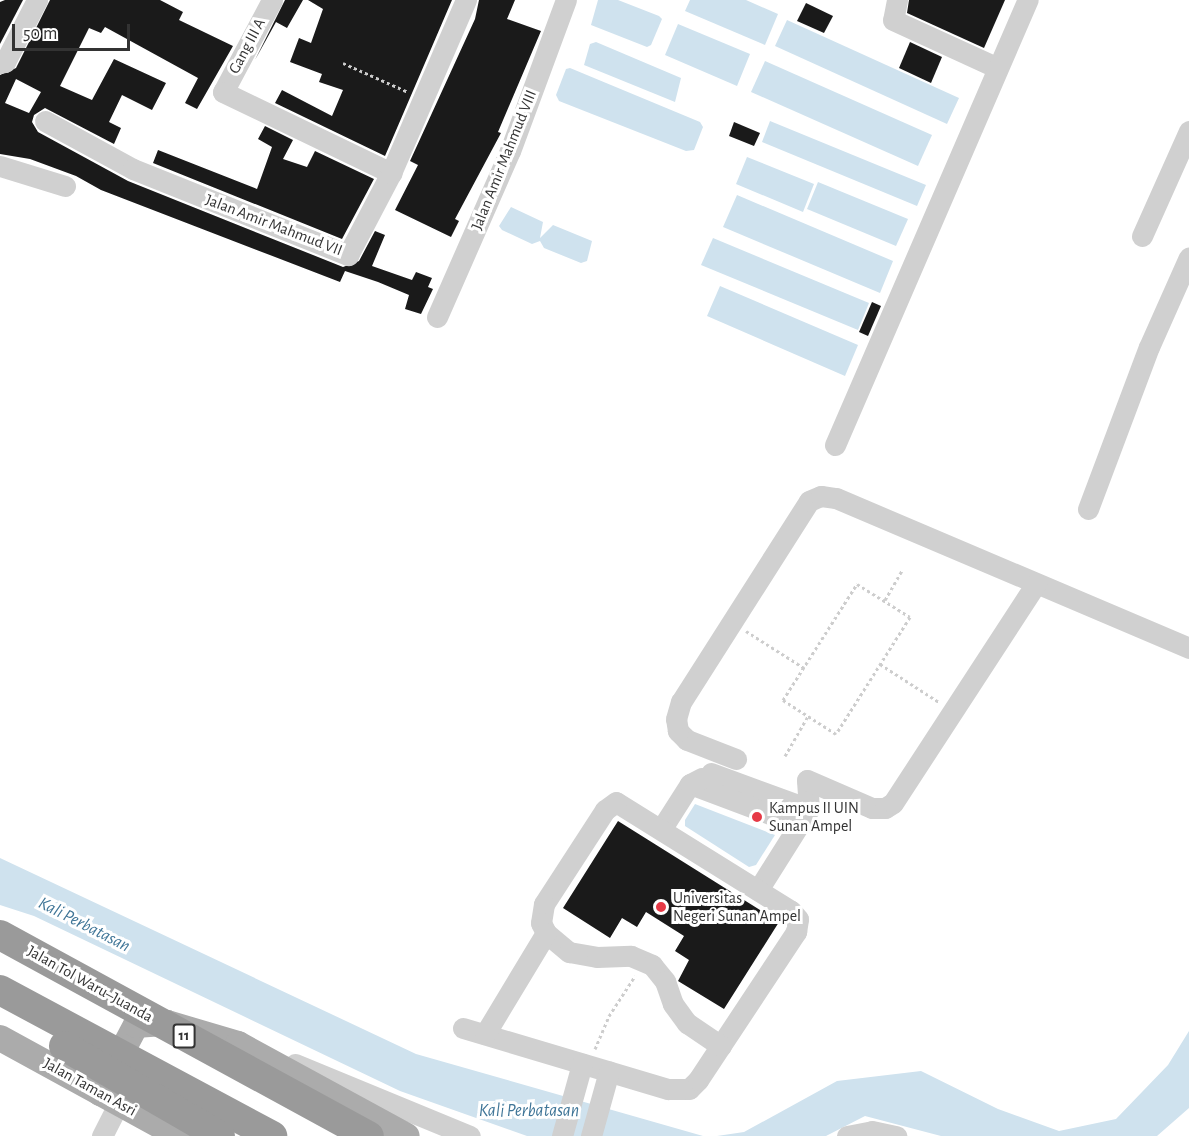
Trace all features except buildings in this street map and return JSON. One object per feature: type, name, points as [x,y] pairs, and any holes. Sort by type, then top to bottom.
[{"type":"highway","name":"Jalan Tol Waru–Juanda","points":[[0,935],[369,1136]]},
{"type":"highway","points":[[0,990],[272,1136]]},
{"type":"highway","points":[[0,1009],[220,1136]]},
{"type":"main road","points":[[0,951],[338,1136]]},
{"type":"main road","points":[[136,1025],[150,1022],[184,1026],[238,1044],[407,1136]]},
{"type":"main road","points":[[110,1098],[136,1025]]},
{"type":"main road","name":"Jalan Taman Asri","points":[[0,1038],[179,1136]]},
{"type":"street","points":[[3,63],[37,0]]},
{"type":"street","name":"Gang III A","points":[[272,0],[223,92],[391,173]]},
{"type":"street","name":"Jalan Amir Mahmud VII","points":[[45,122],[133,169],[348,255],[391,173],[466,0]]},
{"type":"street","name":"Jalan Amir Mahmud VIII","points":[[437,317],[510,151],[566,0]]},
{"type":"street","points":[[897,0],[893,20],[998,68]]},
{"type":"street","points":[[835,445],[1028,0]]},
{"type":"street","points":[[1142,236],[1189,131]]},
{"type":"street","points":[[0,166],[65,186]]},
{"type":"street","points":[[1088,509],[1145,357],[1189,257]]},
{"type":"street","points":[[662,828],[690,784],[736,759],[687,740],[678,730],[676,718],[681,702],[809,501],[821,496],[836,498],[1189,648]]},
{"type":"street","points":[[758,890],[804,817],[807,780],[872,808],[885,808],[894,803],[1036,584]]},
{"type":"street","points":[[711,773],[804,817]]},
{"type":"street","points":[[690,784],[804,817]]},
{"type":"street","points":[[463,1028],[582,1070],[606,1081],[668,1089],[689,1089],[721,1046],[796,932],[798,919],[791,911],[662,828],[616,802],[606,810],[544,904],[541,923],[546,933],[569,952],[597,957],[631,956],[644,962],[665,981],[673,1004],[687,1023],[721,1046]]},
{"type":"street","points":[[485,1035],[546,933]]},
{"type":"street","points":[[238,1044],[470,1136]]},
{"type":"street","points":[[562,1136],[582,1070]]},
{"type":"street","points":[[591,1136],[606,1081]]},
{"type":"street","points":[[102,1136],[110,1098]]},
{"type":"street","points":[[846,1136],[872,1131],[896,1136]]},
{"type":"path","points":[[343,63],[423,98]]},
{"type":"path","points":[[885,601],[902,571]]},
{"type":"path","points":[[857,584],[885,601],[910,617],[836,734],[783,700],[857,584]]},
{"type":"path","points":[[732,622],[804,668]]},
{"type":"path","points":[[880,664],[953,711]]},
{"type":"path","points":[[785,756],[808,716]]},
{"type":"path","points":[[582,1070],[609,1016],[644,962]]},
{"type":"water","points":[[598,0],[618,0],[659,16],[662,19],[651,45],[647,47],[591,25]]},
{"type":"water","points":[[690,0],[746,0],[778,14],[765,45],[685,11]]},
{"type":"water","points":[[787,20],[959,98],[947,124],[775,46]]},
{"type":"water","points":[[678,24],[750,54],[737,86],[665,55]]},
{"type":"water","points":[[596,42],[681,78],[675,102],[584,65],[590,44]]},
{"type":"water","points":[[765,61],[932,135],[918,166],[751,92]]},
{"type":"water","points":[[570,68],[700,122],[703,127],[694,150],[686,151],[559,101],[556,95],[566,69]]},
{"type":"water","points":[[770,121],[926,185],[917,206],[762,142]]},
{"type":"water","points":[[747,157],[814,184],[803,212],[736,184]]},
{"type":"water","points":[[818,182],[908,219],[896,246],[807,209]]},
{"type":"water","points":[[737,195],[893,261],[880,293],[723,227]]},
{"type":"water","points":[[511,207],[543,222],[540,238],[553,225],[592,241],[587,261],[581,263],[544,248],[540,241],[532,244],[502,230],[499,226]]},
{"type":"water","points":[[713,238],[869,303],[858,330],[701,265]]},
{"type":"water","points":[[720,286],[858,345],[845,376],[707,316]]},
{"type":"water","points":[[695,804],[775,835],[756,865],[749,867],[685,826],[685,820]]},
{"type":"water","name":"Kali Perbatasan","points":[[0,858],[416,1054],[703,1136],[527,1136],[400,1091],[34,916],[0,905]]},
{"type":"water","points":[[1189,1031],[1189,1108],[1157,1136],[941,1136],[865,1116],[826,1136],[717,1136],[744,1132],[837,1081],[921,1071],[998,1109],[1059,1131],[1116,1119],[1168,1065]]},
{"type":"place","name":"Kampus II UIN Sunan Ampel","points":[[757,817]]},
{"type":"place","name":"Universitas Negeri Sunan Ampel","points":[[661,907]]}]
